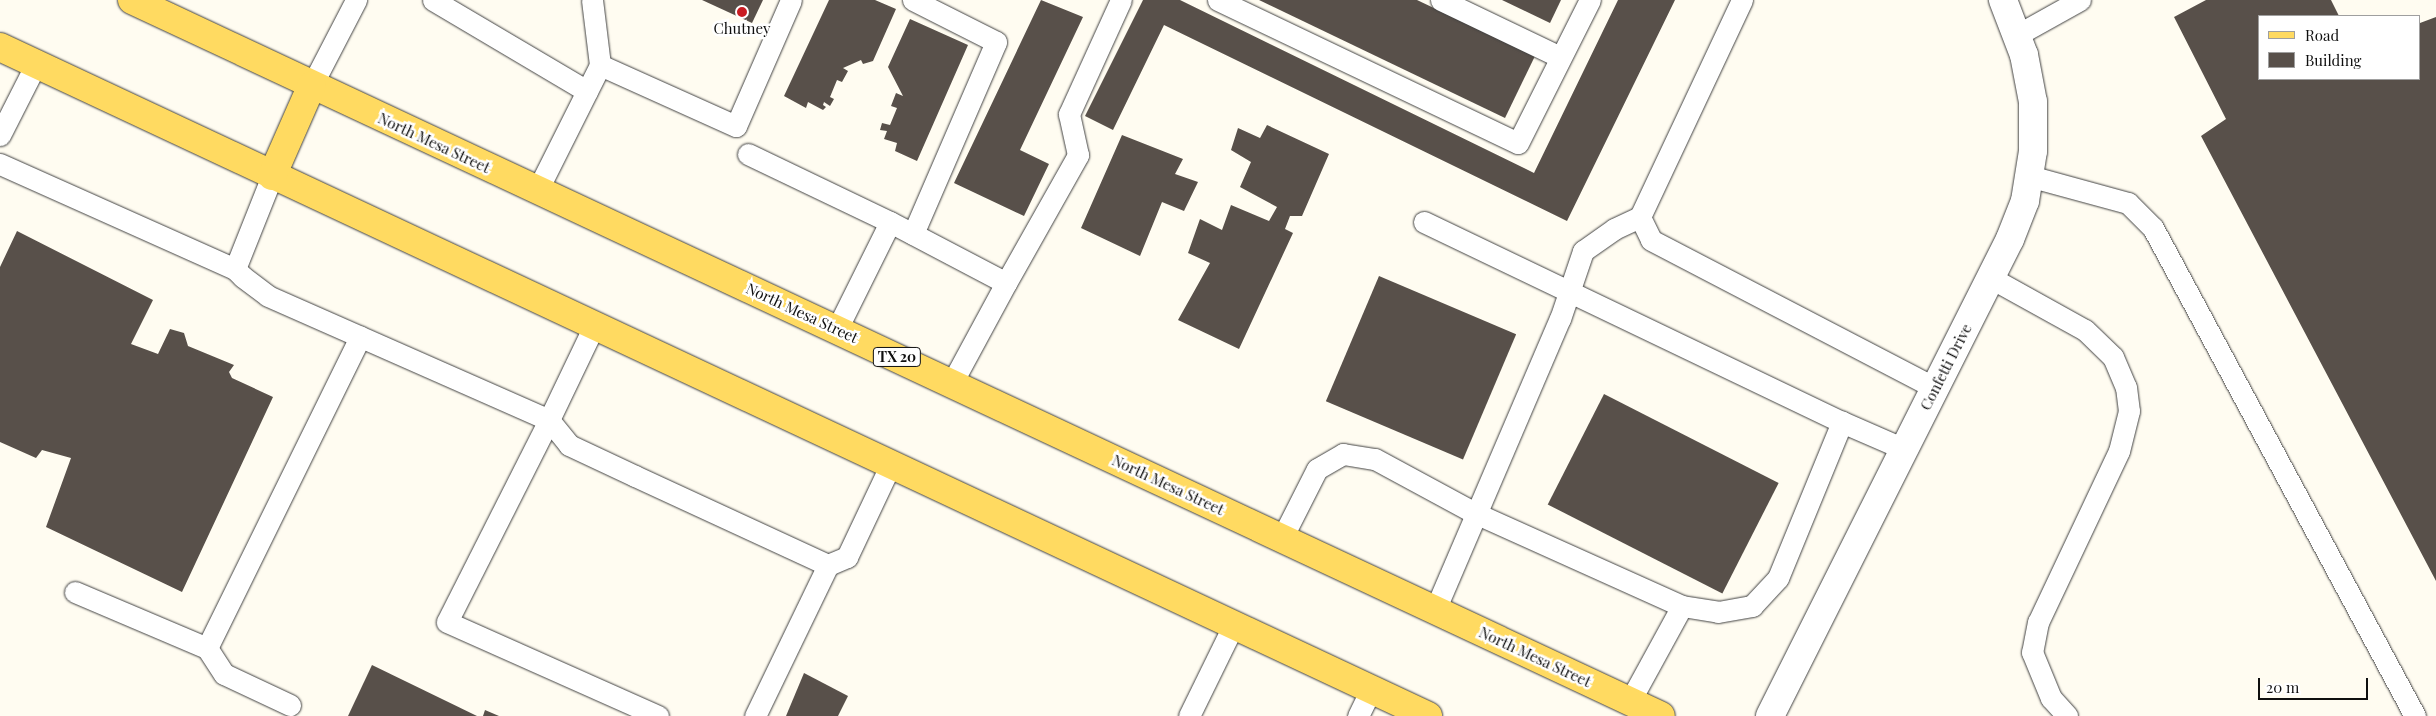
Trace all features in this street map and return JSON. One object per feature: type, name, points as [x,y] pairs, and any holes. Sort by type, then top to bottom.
[{"type":"main road","name":"North Mesa Street","points":[[132,0],[537,192],[837,329],[1661,716]]},
{"type":"main road","points":[[0,47],[1428,716]]},
{"type":"main road","points":[[272,176],[312,85]]},
{"type":"street","name":"Confetti Drive","points":[[1770,716],[1936,388],[2026,201],[2033,102],[2018,35],[2003,0]]},
{"type":"lane","points":[[312,85],[356,0]]},
{"type":"lane","points":[[433,0],[587,91]]},
{"type":"lane","points":[[537,192],[600,65],[592,0]]},
{"type":"lane","points":[[600,65],[736,126],[791,0]]},
{"type":"lane","points":[[913,0],[996,42],[913,234]]},
{"type":"lane","points":[[952,383],[1078,155],[1069,114],[1121,0]]},
{"type":"lane","points":[[1218,0],[1518,143],[1590,0]]},
{"type":"lane","points":[[1441,0],[1560,57]]},
{"type":"lane","points":[[1434,610],[1569,292],[1583,251],[1614,229],[1640,217],[1742,0]]},
{"type":"lane","points":[[2018,35],[2080,0]]},
{"type":"lane","points":[[0,135],[36,64]]},
{"type":"lane","points":[[748,154],[890,222],[1006,283]]},
{"type":"lane","points":[[0,164],[235,269],[268,296],[445,372],[549,420],[569,445],[828,565]]},
{"type":"lane","points":[[235,269],[272,176]]},
{"type":"lane","points":[[2029,176],[2128,203],[2153,228],[2415,716]]},
{"type":"lane","points":[[1640,217],[1652,240],[1936,388]]},
{"type":"lane","points":[[837,329],[890,222]]},
{"type":"lane","points":[[1424,222],[1842,422],[1904,449]]},
{"type":"lane","points":[[1990,278],[2085,330],[2113,357],[2126,387],[2129,410],[2119,451],[2038,622],[2032,652],[2051,698],[2067,716]]},
{"type":"lane","points":[[594,326],[549,420],[447,622],[658,716]]},
{"type":"lane","points":[[207,648],[360,337]]},
{"type":"lane","points":[[1282,538],[1317,468],[1343,454],[1376,459],[1475,513],[1682,606],[1718,612],[1752,606],[1778,578],[1842,422]]},
{"type":"lane","points":[[755,716],[828,565],[848,557],[891,464]]},
{"type":"lane","points":[[76,592],[207,648],[224,674],[290,704]]},
{"type":"lane","points":[[1630,701],[1682,606]]},
{"type":"lane","points":[[1189,716],[1234,624]]},
{"type":"lane","points":[[1358,716],[1371,689]]},
{"type":"building","name":"Chutney","points":[[702,0],[763,0],[752,23]]},
{"type":"building","points":[[829,0],[875,0],[896,9],[873,61],[863,64],[861,60],[843,68],[848,71],[842,82],[837,80],[830,97],[834,99],[830,106],[824,102],[823,105],[826,107],[823,110],[808,102],[806,108],[784,96]]},
{"type":"building","points":[[1041,0],[1083,17],[1020,150],[1049,164],[1024,216],[954,183]]},
{"type":"building","points":[[1143,0],[1180,0],[1534,173],[1618,0],[1675,0],[1567,221],[1164,25],[1113,130],[1085,116]]},
{"type":"building","points":[[1259,0],[1417,0],[1535,56],[1505,118]]},
{"type":"building","points":[[1502,0],[1561,0],[1550,23]]},
{"type":"building","points":[[2206,0],[2331,0],[2338,15],[2258,15],[2258,80],[2421,80],[2421,23],[2436,17],[2436,581],[2201,136],[2226,119],[2174,17]]},
{"type":"building","points":[[910,19],[968,45],[917,161],[895,151],[897,143],[884,139],[887,131],[880,130],[882,123],[890,125],[897,108],[891,106],[896,93],[903,96],[888,67]]},
{"type":"building","points":[[1267,125],[1329,154],[1302,216],[1290,216],[1285,229],[1293,233],[1239,349],[1178,320],[1210,263],[1188,253],[1200,219],[1222,230],[1231,205],[1269,221],[1277,207],[1240,187],[1251,162],[1231,150],[1238,128],[1260,138]]},
{"type":"building","points":[[1122,135],[1183,159],[1175,174],[1198,182],[1184,211],[1162,202],[1140,256],[1081,228]]},
{"type":"building","points":[[17,231],[153,300],[131,344],[158,354],[170,329],[184,333],[188,346],[234,365],[229,372],[232,378],[273,397],[182,592],[46,527],[71,458],[42,450],[36,458],[0,442],[0,267]]},
{"type":"building","points":[[1379,276],[1516,334],[1463,459],[1326,401]]},
{"type":"building","points":[[1604,394],[1779,483],[1722,593],[1548,504]]},
{"type":"building","points":[[372,665],[477,716],[348,716]]},
{"type":"building","points":[[804,673],[848,696],[838,716],[786,716]]},
{"type":"building","points":[[485,710],[499,716],[483,716]]},
{"type":"place","name":"Chutney","points":[[742,12]]}]
